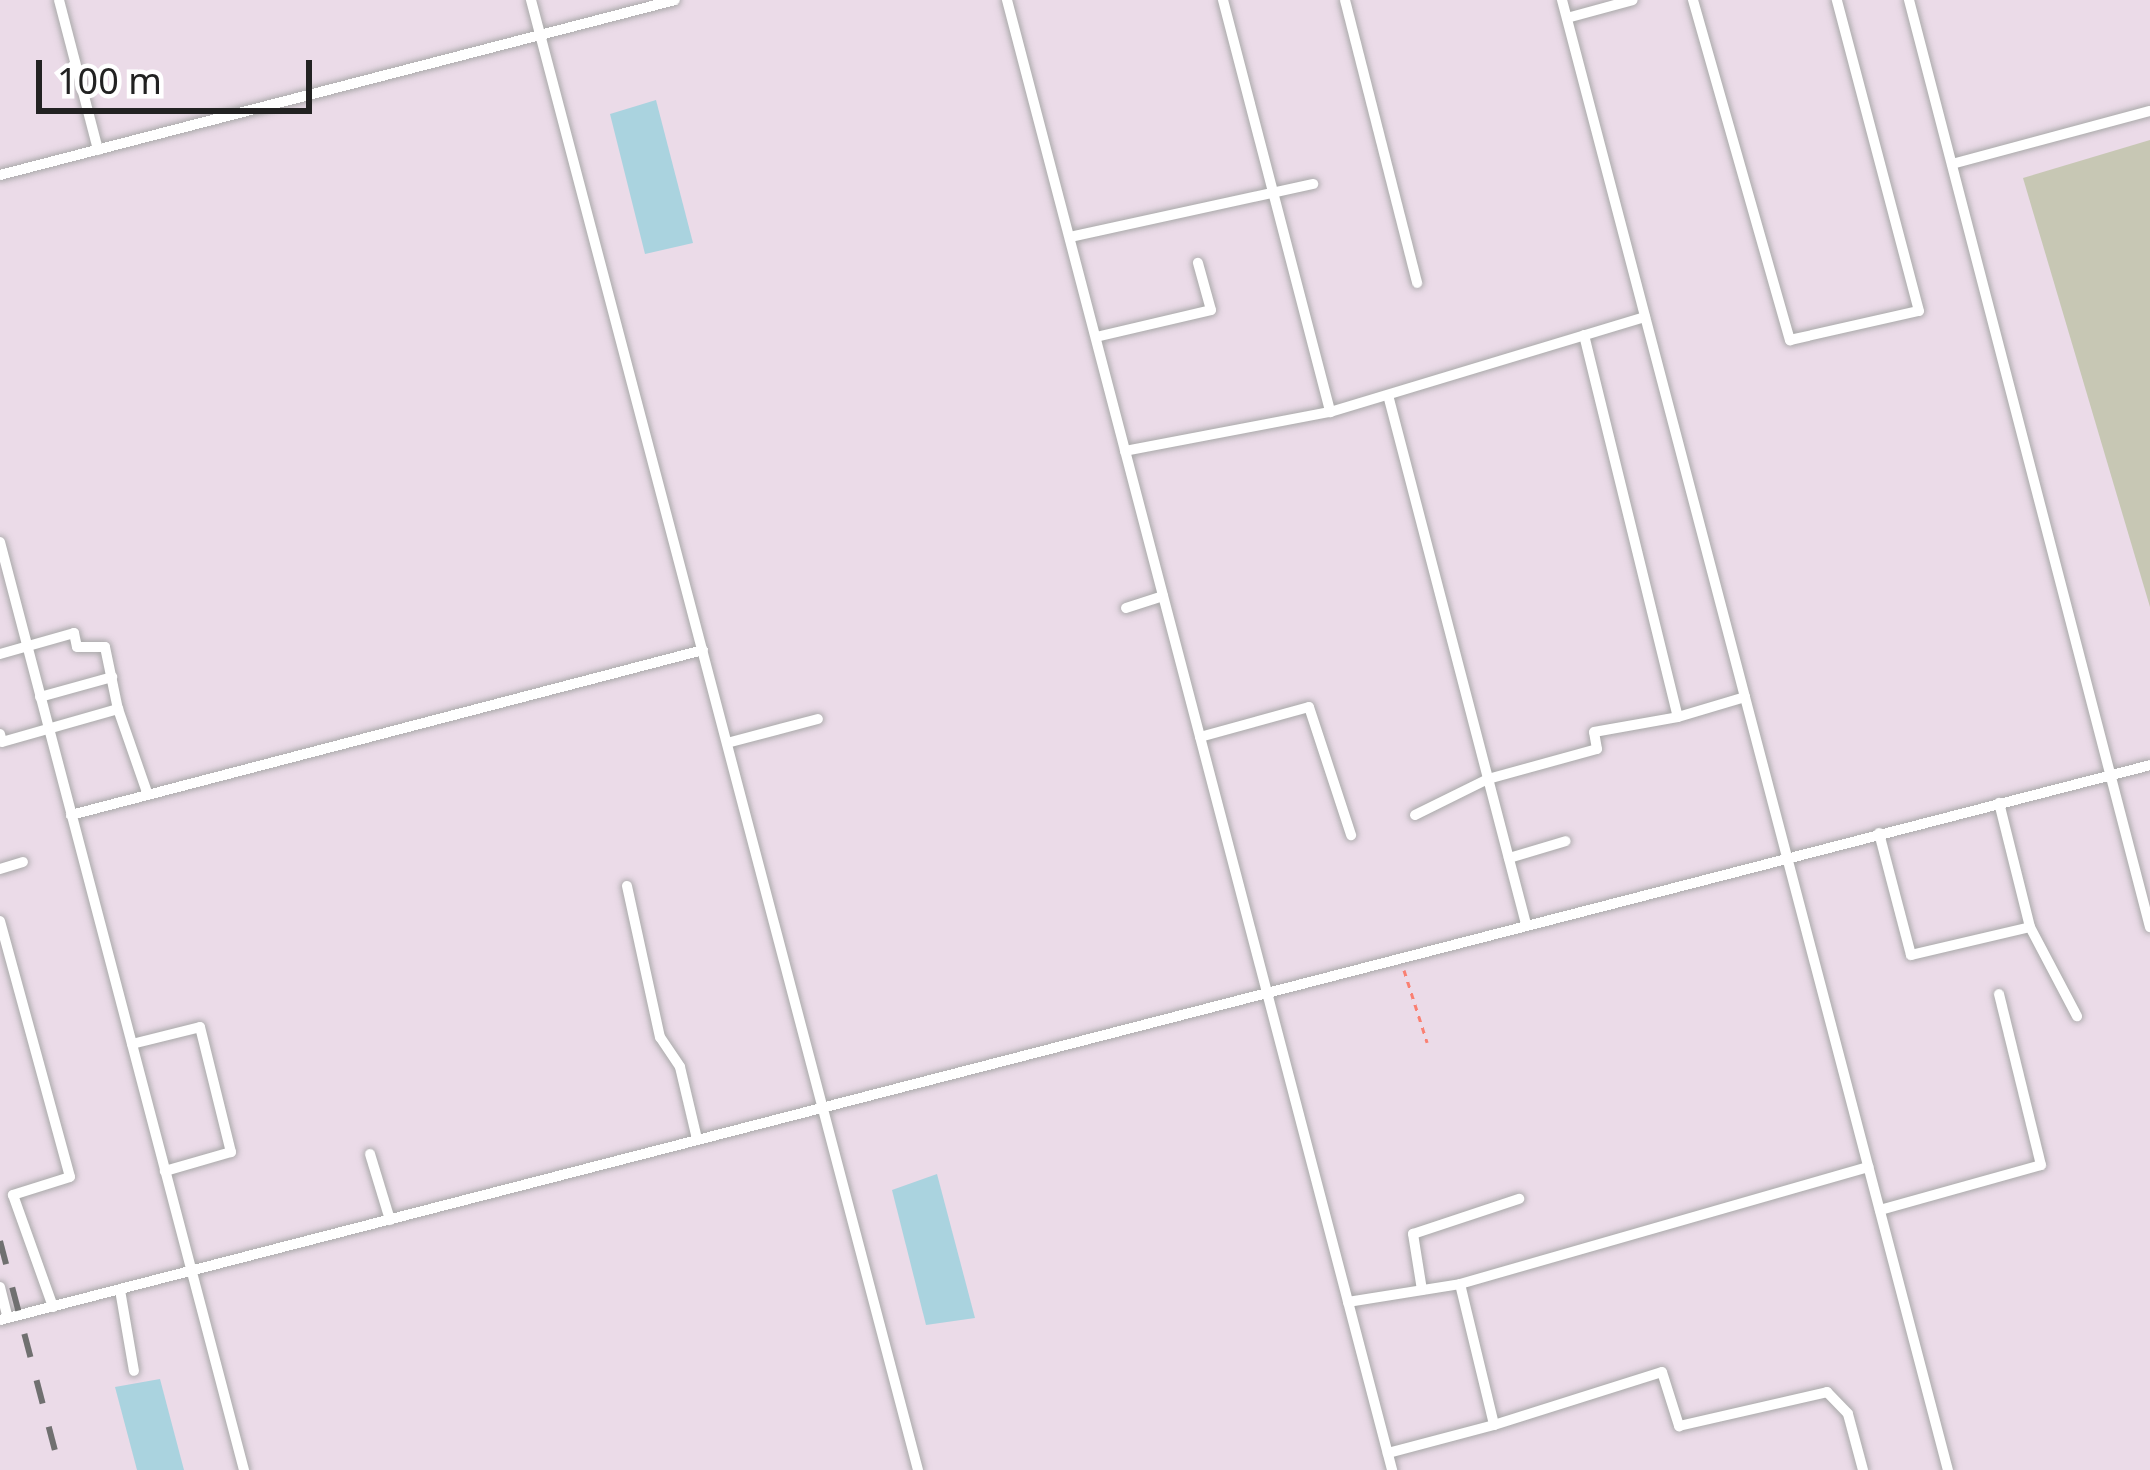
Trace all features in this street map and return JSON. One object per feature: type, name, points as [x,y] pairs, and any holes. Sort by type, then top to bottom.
[{"type":"lane","points":[[59,0],[98,149]]},
{"type":"lane","points":[[531,0],[918,1470]]},
{"type":"lane","points":[[0,175],[675,0]]},
{"type":"lane","points":[[1007,0],[1392,1470]]},
{"type":"lane","points":[[1223,0],[1330,412]]},
{"type":"lane","points":[[1345,0],[1417,283]]},
{"type":"lane","points":[[1562,0],[1948,1470]]},
{"type":"lane","points":[[1567,18],[1634,0]]},
{"type":"lane","points":[[1693,0],[1790,340],[1919,310],[1837,0]]},
{"type":"lane","points":[[1909,0],[2150,928]]},
{"type":"lane","points":[[1952,164],[2150,111]]},
{"type":"lane","points":[[1070,237],[1313,184]]},
{"type":"lane","points":[[1096,337],[1211,310],[1198,263]]},
{"type":"lane","points":[[1125,451],[1330,412],[1645,316]]},
{"type":"lane","points":[[1584,335],[1678,717]]},
{"type":"lane","points":[[1388,395],[1526,924]]},
{"type":"lane","points":[[0,542],[244,1470]]},
{"type":"lane","points":[[1126,608],[1163,596]]},
{"type":"lane","points":[[0,654],[74,634],[77,647],[105,647],[118,709],[148,795]]},
{"type":"lane","points":[[71,815],[703,650]]},
{"type":"lane","points":[[40,697],[112,677]]},
{"type":"lane","points":[[1415,815],[1488,779],[1597,749],[1594,732],[1678,717],[1745,697]]},
{"type":"lane","points":[[1200,736],[1310,706],[1351,835]]},
{"type":"lane","points":[[0,734],[2,742],[118,709]]},
{"type":"lane","points":[[727,743],[818,719]]},
{"type":"lane","points":[[0,1287],[4,1319],[2150,765]]},
{"type":"lane","points":[[1999,803],[2030,927],[2077,1016]]},
{"type":"lane","points":[[1879,833],[1911,955],[2030,927]]},
{"type":"lane","points":[[1509,858],[1566,841]]},
{"type":"lane","points":[[0,869],[23,862]]},
{"type":"lane","points":[[627,886],[660,1037],[680,1067],[697,1139]]},
{"type":"lane","points":[[0,921],[70,1177],[13,1195],[53,1307]]},
{"type":"lane","points":[[1880,1210],[2041,1165],[1999,994]]},
{"type":"lane","points":[[132,1044],[200,1027],[231,1152],[165,1171]]},
{"type":"lane","points":[[370,1154],[390,1220]]},
{"type":"lane","points":[[1348,1302],[1460,1283],[1869,1167]]},
{"type":"lane","points":[[1422,1290],[1412,1234],[1519,1199]]},
{"type":"lane","points":[[1460,1283],[1495,1425]]},
{"type":"lane","points":[[120,1290],[134,1372]]},
{"type":"lane","points":[[1388,1453],[1662,1372],[1678,1426],[1827,1392],[1848,1414],[1863,1470]]},
{"type":"path","points":[[1399,957],[1427,1042]]},
{"type":"shaded area","points":[[0,0],[2150,0],[2150,1470],[0,1470]]},
{"type":"shaded area","points":[[2150,140],[2150,607],[2023,178]]},
{"type":"water","points":[[656,100],[693,243],[645,254],[610,114]]},
{"type":"water","points":[[937,1174],[975,1318],[926,1325],[892,1190]]},
{"type":"water","points":[[160,1379],[184,1470],[137,1470],[115,1387]]},
{"type":"railway","points":[[0,1241],[60,1470]]}]
